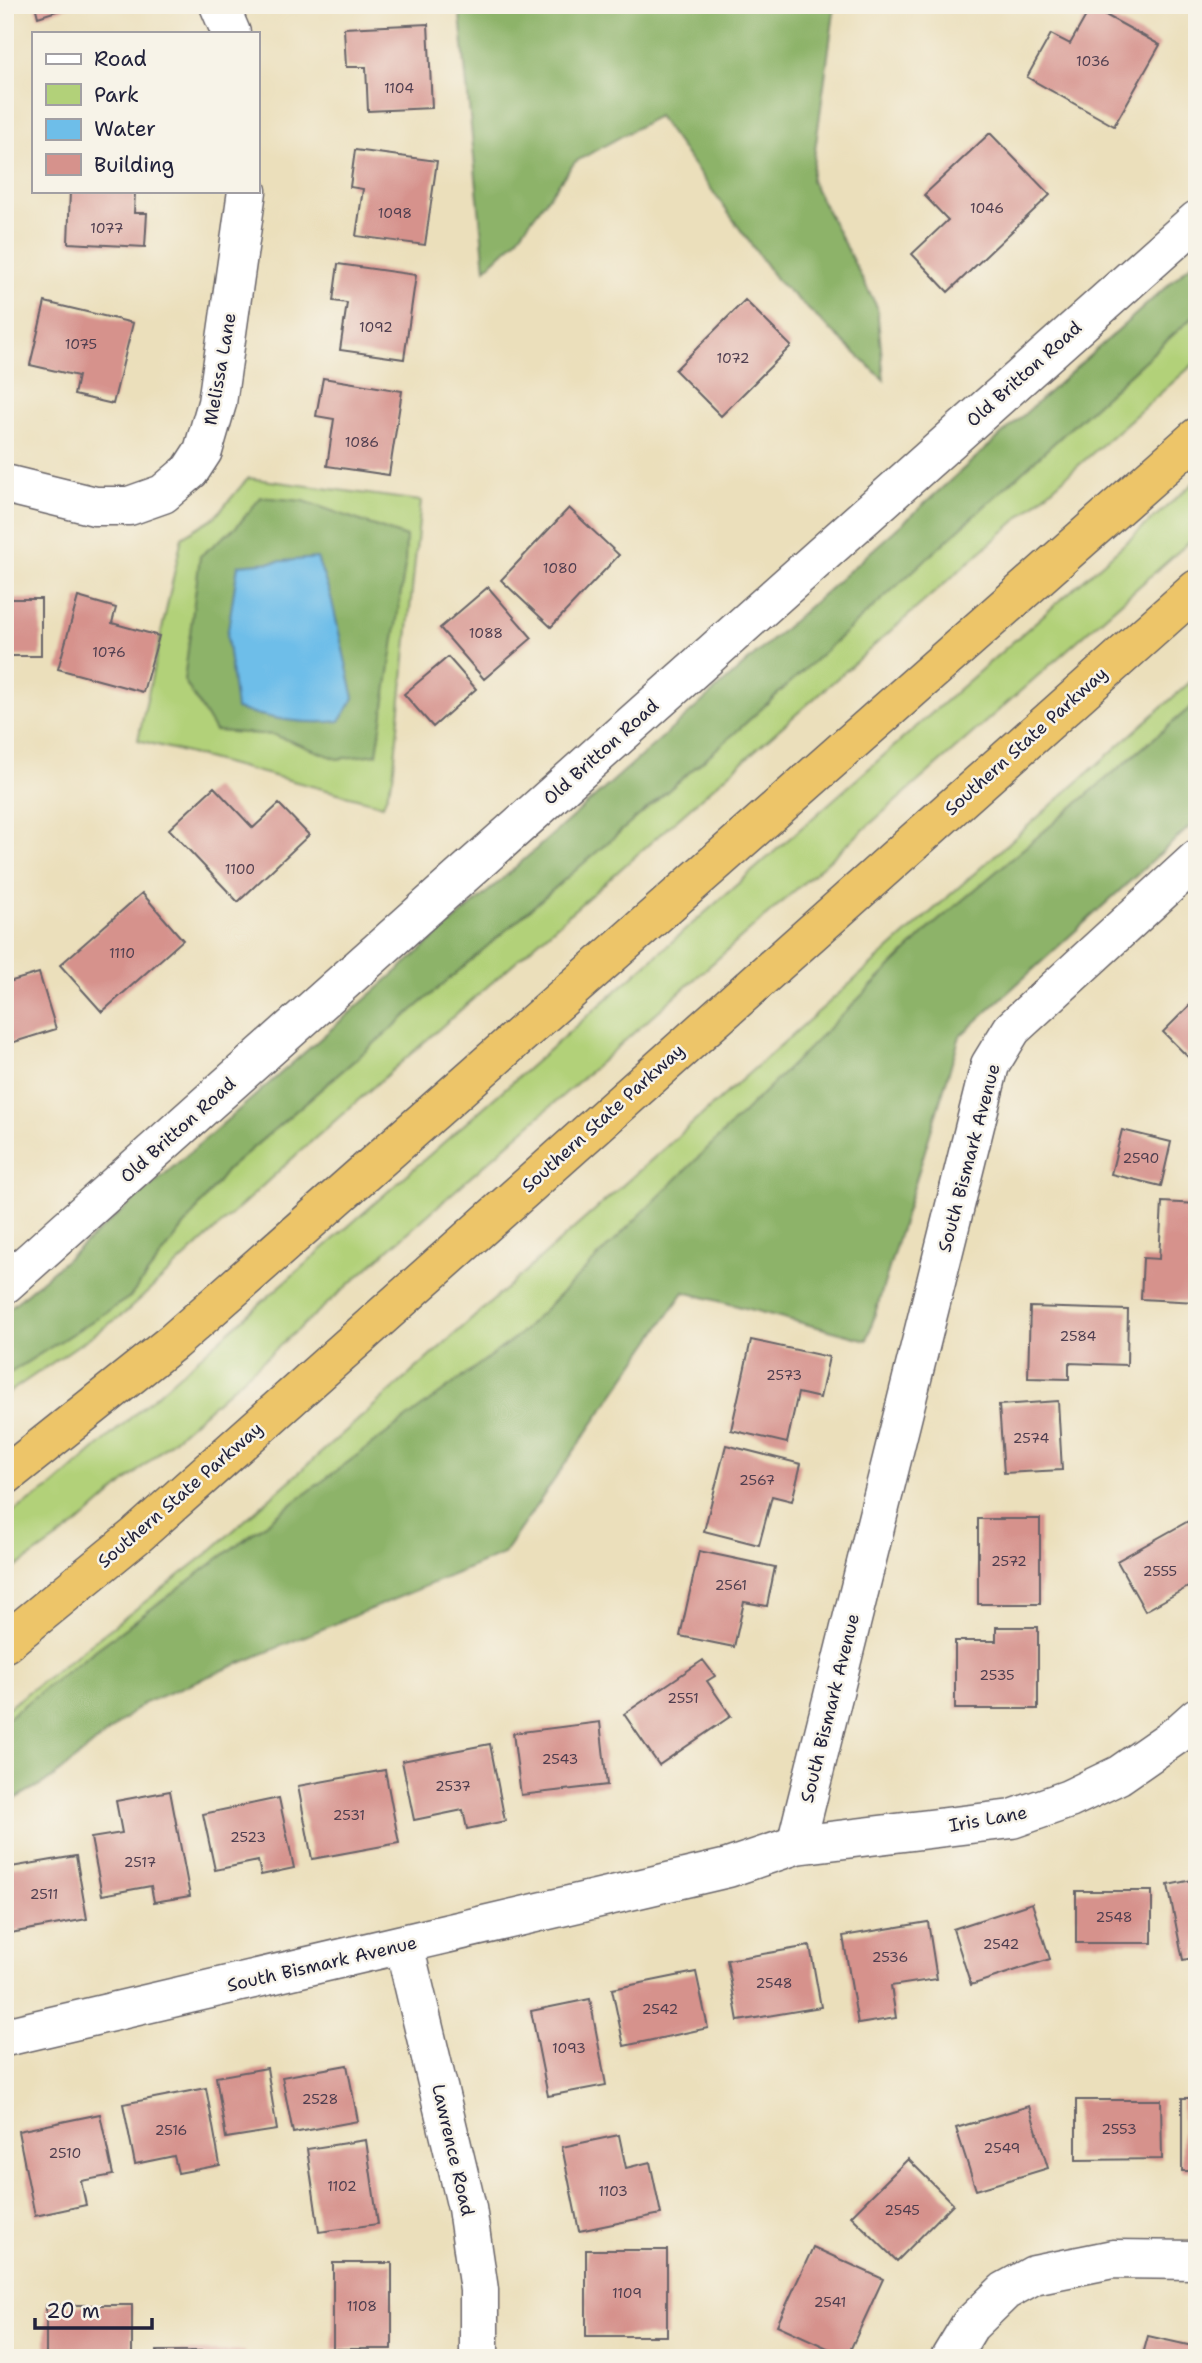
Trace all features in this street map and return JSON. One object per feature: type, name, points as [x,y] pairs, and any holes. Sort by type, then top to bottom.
[{"type":"highway","points":[[5,1476],[173,1342],[1197,437]]},
{"type":"highway","name":"Southern State Parkway","points":[[5,1643],[147,1526],[1197,589]]},
{"type":"street","points":[[219,5],[231,32]]},
{"type":"street","name":"Melissa Lane","points":[[5,484],[95,506],[129,506],[163,494],[190,471],[203,451],[217,403],[247,192]]},
{"type":"street","name":"Old Britton Road","points":[[5,1284],[1197,220]]},
{"type":"street","name":"South Bismark Avenue","points":[[5,2037],[728,1868],[796,1845],[990,1065],[1012,1030],[1197,859]]},
{"type":"street","name":"Iris Lane","points":[[796,1845],[1012,1819],[1069,1799],[1119,1774],[1178,1734],[1197,1717]]},
{"type":"street","name":"Lawrence Road","points":[[404,1945],[467,2208],[479,2290],[479,2358]]},
{"type":"street","points":[[950,2358],[970,2325],[1005,2291],[1034,2275],[1113,2259],[1197,2260]]},
{"type":"green space","points":[[459,5],[835,5],[811,180],[877,307],[884,380],[777,280],[658,116],[575,162],[515,241],[485,269]]},
{"type":"green space","points":[[1197,259],[1197,313],[728,739],[227,1170],[130,1297],[5,1376],[5,1312],[604,789]]},
{"type":"green space","points":[[1197,313],[1197,361],[296,1155],[125,1313],[5,1395],[5,1376],[130,1297],[227,1170],[728,739]]},
{"type":"green space","points":[[248,478],[421,501],[393,777],[383,805],[138,740],[182,537],[216,516]]},
{"type":"green space","points":[[1197,480],[1197,535],[78,1524],[5,1575],[5,1517],[53,1486]]},
{"type":"green space","points":[[261,497],[304,501],[406,537],[405,565],[377,754],[337,759],[274,735],[215,731],[184,680],[200,556],[237,526]]},
{"type":"green space","points":[[1197,676],[1197,702],[932,926],[521,1334],[5,1720],[5,1710],[207,1554]]},
{"type":"green space","points":[[1197,702],[1197,820],[960,1036],[867,1340],[684,1292],[503,1554],[144,1703],[51,1779],[5,1804],[5,1720],[520,1334],[932,926]]},
{"type":"water","points":[[317,558],[331,597],[354,698],[340,721],[288,720],[236,709],[227,636],[238,565]]},
{"type":"building","points":[[35,5],[72,5],[72,6],[38,17]]},
{"type":"building","points":[[1091,7],[1160,45],[1114,126],[1027,77],[1051,34],[1070,44]]},
{"type":"building","points":[[428,24],[432,108],[368,111],[366,67],[346,67],[344,28]]},
{"type":"building","points":[[990,133],[1050,195],[948,292],[912,254],[948,220],[924,195]]},
{"type":"building","points":[[355,150],[437,161],[425,245],[356,236],[363,189],[350,187]]},
{"type":"building","points":[[70,192],[135,192],[134,213],[147,213],[145,247],[68,243]]},
{"type":"building","points":[[338,264],[416,275],[404,359],[340,350],[347,303],[333,301]]},
{"type":"building","points":[[745,300],[791,346],[721,416],[675,370]]},
{"type":"building","points":[[45,302],[133,323],[113,404],[74,395],[78,376],[30,365]]},
{"type":"building","points":[[323,378],[402,391],[389,475],[327,466],[334,419],[316,416]]},
{"type":"building","points":[[569,508],[619,555],[551,627],[501,580]]},
{"type":"building","points":[[488,587],[532,638],[484,679],[440,628]]},
{"type":"building","points":[[78,597],[116,608],[112,623],[159,636],[143,692],[58,669]]},
{"type":"building","points":[[5,599],[41,599],[41,656],[5,656]]},
{"type":"building","points":[[448,657],[476,689],[433,727],[404,694]]},
{"type":"building","points":[[214,787],[253,828],[279,804],[309,835],[238,902],[169,829]]},
{"type":"building","points":[[142,893],[183,940],[102,1012],[60,965]]},
{"type":"building","points":[[39,973],[56,1029],[5,1045],[5,983]]},
{"type":"building","points":[[1197,998],[1197,1066],[1163,1032]]},
{"type":"building","points":[[1122,1130],[1171,1142],[1161,1186],[1111,1174]]},
{"type":"building","points":[[1162,1202],[1197,1204],[1197,1302],[1141,1299],[1143,1258],[1159,1259]]},
{"type":"building","points":[[1030,1307],[1128,1310],[1127,1365],[1069,1363],[1069,1379],[1028,1378]]},
{"type":"building","points":[[751,1340],[829,1357],[820,1398],[798,1393],[787,1443],[731,1430]]},
{"type":"building","points":[[1058,1401],[1062,1470],[1004,1473],[999,1405]]},
{"type":"building","points":[[726,1445],[801,1464],[792,1501],[772,1496],[759,1545],[704,1531]]},
{"type":"building","points":[[978,1519],[1040,1519],[1040,1604],[978,1604]]},
{"type":"building","points":[[1192,1519],[1197,1527],[1197,1582],[1145,1611],[1117,1561]]},
{"type":"building","points":[[699,1551],[775,1567],[767,1606],[744,1602],[734,1647],[680,1636]]},
{"type":"building","points":[[996,1627],[1038,1627],[1038,1709],[955,1709],[955,1641],[996,1641]]},
{"type":"building","points":[[703,1660],[715,1676],[707,1681],[731,1716],[659,1765],[624,1714]]},
{"type":"building","points":[[600,1722],[607,1785],[521,1795],[513,1733]]},
{"type":"building","points":[[490,1744],[505,1821],[467,1829],[463,1810],[414,1820],[402,1761]]},
{"type":"building","points":[[385,1770],[399,1843],[312,1859],[298,1786]]},
{"type":"building","points":[[170,1791],[190,1896],[154,1902],[151,1886],[102,1895],[91,1838],[122,1833],[116,1801]]},
{"type":"building","points":[[279,1798],[294,1868],[261,1875],[258,1861],[215,1870],[203,1814]]},
{"type":"building","points":[[76,1856],[87,1919],[5,1934],[5,1868]]},
{"type":"building","points":[[1197,1879],[1197,1957],[1183,1960],[1168,1885]]},
{"type":"building","points":[[1076,1891],[1152,1891],[1152,1943],[1076,1943]]},
{"type":"building","points":[[1032,1903],[1050,1959],[971,1985],[953,1929]]},
{"type":"building","points":[[928,1922],[937,1979],[891,1986],[896,2018],[858,2024],[843,1936]]},
{"type":"building","points":[[810,1946],[821,2007],[738,2021],[727,1960]]},
{"type":"building","points":[[696,1972],[708,2028],[624,2046],[612,1989]]},
{"type":"building","points":[[590,1999],[606,2085],[548,2096],[531,2011]]},
{"type":"building","points":[[347,2065],[358,2121],[293,2133],[282,2077]]},
{"type":"building","points":[[267,2068],[277,2130],[226,2138],[216,2077]]},
{"type":"building","points":[[206,2088],[220,2165],[178,2173],[174,2156],[135,2164],[123,2104]]},
{"type":"building","points":[[1182,2098],[1197,2098],[1197,2171],[1182,2171]]},
{"type":"building","points":[[1076,2100],[1161,2100],[1162,2159],[1076,2160]]},
{"type":"building","points":[[1029,2106],[1048,2168],[976,2190],[956,2128]]},
{"type":"building","points":[[100,2114],[113,2175],[81,2181],[86,2205],[35,2216],[18,2131]]},
{"type":"building","points":[[619,2135],[626,2168],[650,2162],[661,2214],[579,2231],[562,2147]]},
{"type":"building","points":[[366,2140],[378,2224],[319,2232],[307,2149]]},
{"type":"building","points":[[908,2159],[953,2204],[897,2261],[851,2216]]},
{"type":"building","points":[[813,2247],[883,2279],[847,2357],[777,2325]]},
{"type":"building","points":[[586,2250],[667,2250],[667,2336],[586,2336]]},
{"type":"building","points":[[333,2263],[392,2263],[392,2349],[333,2349]]},
{"type":"building","points":[[46,2305],[132,2305],[132,2358],[46,2358]]},
{"type":"building","points":[[1148,2336],[1197,2347],[1197,2358],[1142,2358]]},
{"type":"building","points":[[157,2351],[244,2351],[244,2358],[157,2358]]}]
